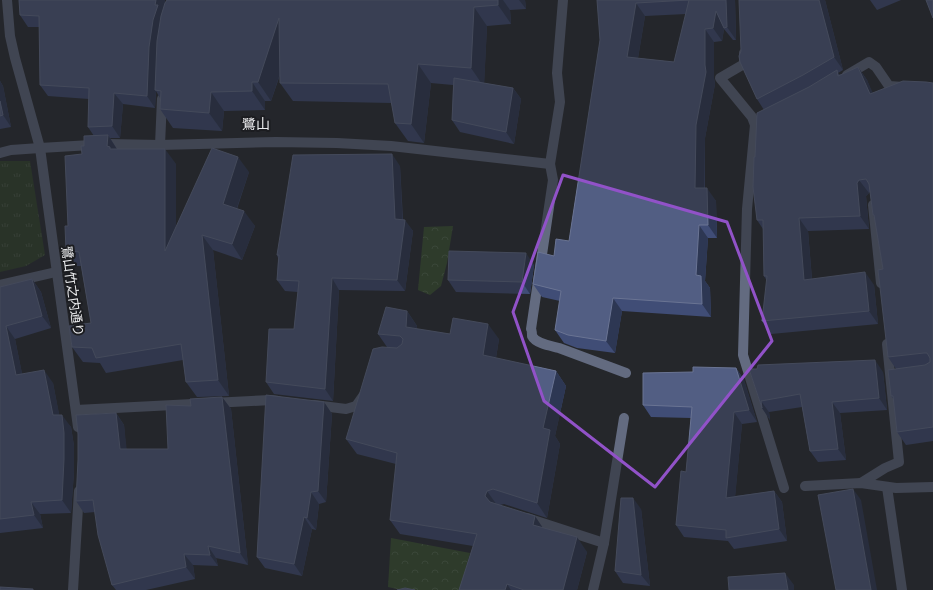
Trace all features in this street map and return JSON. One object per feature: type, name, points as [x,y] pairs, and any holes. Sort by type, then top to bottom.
[{"type":"street","name":"鷺山竹之内通り","points":[[7,0],[10,36],[40,148],[79,439]]},
{"type":"street","points":[[563,0],[557,73],[560,102],[550,164],[553,180],[532,336],[536,340],[549,346],[559,348],[626,373]]},
{"type":"street","points":[[743,40],[744,64],[720,78],[752,117],[755,125],[747,209],[743,355],[784,488]]},
{"type":"street","points":[[835,82],[869,62],[876,67],[889,86],[911,88]]},
{"type":"street","points":[[160,145],[163,90]]},
{"type":"street","points":[[755,125],[768,118]]},
{"type":"street","points":[[0,153],[11,150],[108,144],[160,145],[276,142],[391,146],[550,164]]},
{"type":"street","points":[[872,198],[881,291]]},
{"type":"street","points":[[0,285],[56,272]]},
{"type":"street","points":[[861,483],[885,468],[899,462],[894,376],[886,338]]},
{"type":"street","points":[[308,405],[346,409],[356,406],[362,399],[366,389]]},
{"type":"street","points":[[76,410],[271,400],[285,402]]},
{"type":"street","points":[[594,590],[604,543],[624,418]]},
{"type":"street","points":[[73,590],[80,478]]},
{"type":"street","points":[[805,486],[861,483],[896,488],[933,487]]},
{"type":"street","points":[[887,487],[902,590]]},
{"type":"street","points":[[516,515],[604,543]]},
{"type":"highlighted area","points":[[563,175],[727,222],[772,341],[655,487],[544,401],[513,312]]},
{"type":"green space","points":[[0,161],[30,161],[45,255],[26,266],[0,272]]},
{"type":"green space","points":[[453,226],[447,263],[441,286],[430,295],[418,290],[424,227]]},
{"type":"green space","points":[[391,538],[470,553],[460,590],[402,590],[388,587]]},
{"type":"building","points":[[19,0],[156,0],[155,5],[158,5],[153,20],[149,47],[147,96],[114,93],[112,126],[88,127],[89,88],[40,85],[39,16],[20,15]]},
{"type":"building","points":[[167,0],[498,0],[498,5],[474,7],[471,68],[418,64],[411,124],[395,123],[388,84],[280,83],[279,18],[258,82],[252,82],[252,91],[211,92],[209,113],[160,109],[161,91],[155,90],[157,41],[161,16]]},
{"type":"building","points":[[597,0],[689,0],[726,0],[727,27],[724,28],[716,11],[713,28],[705,29],[706,72],[696,125],[695,188],[707,188],[708,225],[699,225],[696,275],[701,276],[702,304],[613,298],[606,341],[568,335],[555,330],[561,291],[533,284],[538,252],[554,256],[556,239],[569,241],[600,40]],"holes":[[[689,0],[674,62],[627,57],[636,3]]]},
{"type":"building","points":[[739,0],[819,0],[834,57],[757,99],[740,62]]},
{"type":"building","points":[[926,0],[933,0],[933,18]]},
{"type":"building","points":[[858,67],[870,94],[903,81],[933,83],[933,427],[897,432],[893,396],[891,396],[888,370],[925,365],[930,362],[930,358],[927,353],[888,357],[878,270],[883,269],[869,184],[866,179],[859,180],[857,183],[860,216],[799,218],[804,280],[865,272],[869,311],[762,321],[767,276],[764,276],[763,220],[757,220],[753,187],[757,113],[809,87],[837,70],[838,76]]},
{"type":"building","points":[[454,78],[513,88],[506,132],[452,120]]},
{"type":"building","points":[[0,101],[3,115],[0,116]]},
{"type":"building","points":[[108,135],[107,146],[110,147],[110,149],[165,149],[165,251],[212,148],[238,157],[223,204],[244,211],[232,244],[202,235],[218,380],[186,382],[181,344],[96,358],[92,348],[72,347],[69,326],[91,323],[79,252],[66,250],[65,226],[68,226],[65,156],[82,154],[81,146],[84,146],[84,136]]},
{"type":"building","points":[[392,154],[395,219],[405,220],[397,280],[332,278],[325,389],[266,382],[269,329],[294,329],[299,281],[277,280],[279,255],[277,255],[293,155]]},
{"type":"building","points":[[449,251],[526,253],[522,282],[448,280]]},
{"type":"building","points":[[32,279],[42,316],[6,326],[16,375],[44,370],[53,415],[62,415],[64,459],[62,500],[31,502],[34,515],[0,519],[0,287]]},
{"type":"building","points":[[386,307],[407,311],[406,327],[450,334],[453,318],[488,324],[483,355],[556,371],[543,428],[550,430],[537,503],[493,489],[487,491],[485,496],[490,502],[535,516],[533,525],[577,537],[563,590],[524,590],[507,584],[505,590],[459,590],[477,534],[390,520],[397,453],[346,439],[373,349],[382,347],[397,348],[402,344],[403,339],[400,336],[378,334]]},
{"type":"building","points":[[875,360],[879,398],[832,402],[838,449],[810,451],[800,394],[761,401],[762,408],[749,369],[757,369],[758,365]]},
{"type":"building","points":[[693,367],[736,368],[749,410],[734,412],[726,498],[774,491],[779,529],[726,538],[726,530],[676,525],[681,471],[686,472],[692,407],[643,405],[643,373],[693,372]]},
{"type":"building","points":[[266,395],[324,402],[318,491],[311,492],[307,518],[304,517],[294,564],[257,557]]},
{"type":"building","points":[[222,397],[240,553],[208,546],[210,555],[184,554],[186,567],[112,585],[98,535],[93,500],[76,501],[78,434],[76,415],[116,413],[120,449],[168,449],[166,405],[191,406],[190,399]]},
{"type":"building","points":[[853,489],[871,590],[836,590],[818,495]]},
{"type":"building","points":[[621,498],[633,498],[641,575],[615,571]]},
{"type":"building","points":[[785,573],[788,590],[729,590],[728,577]]},
{"type":"building","points":[[0,587],[33,589],[33,590],[0,590]]},
{"type":"building","points":[[405,588],[415,590],[397,590]]},
{"type":"district","name":"鷺山","points":[[256,124]]}]
